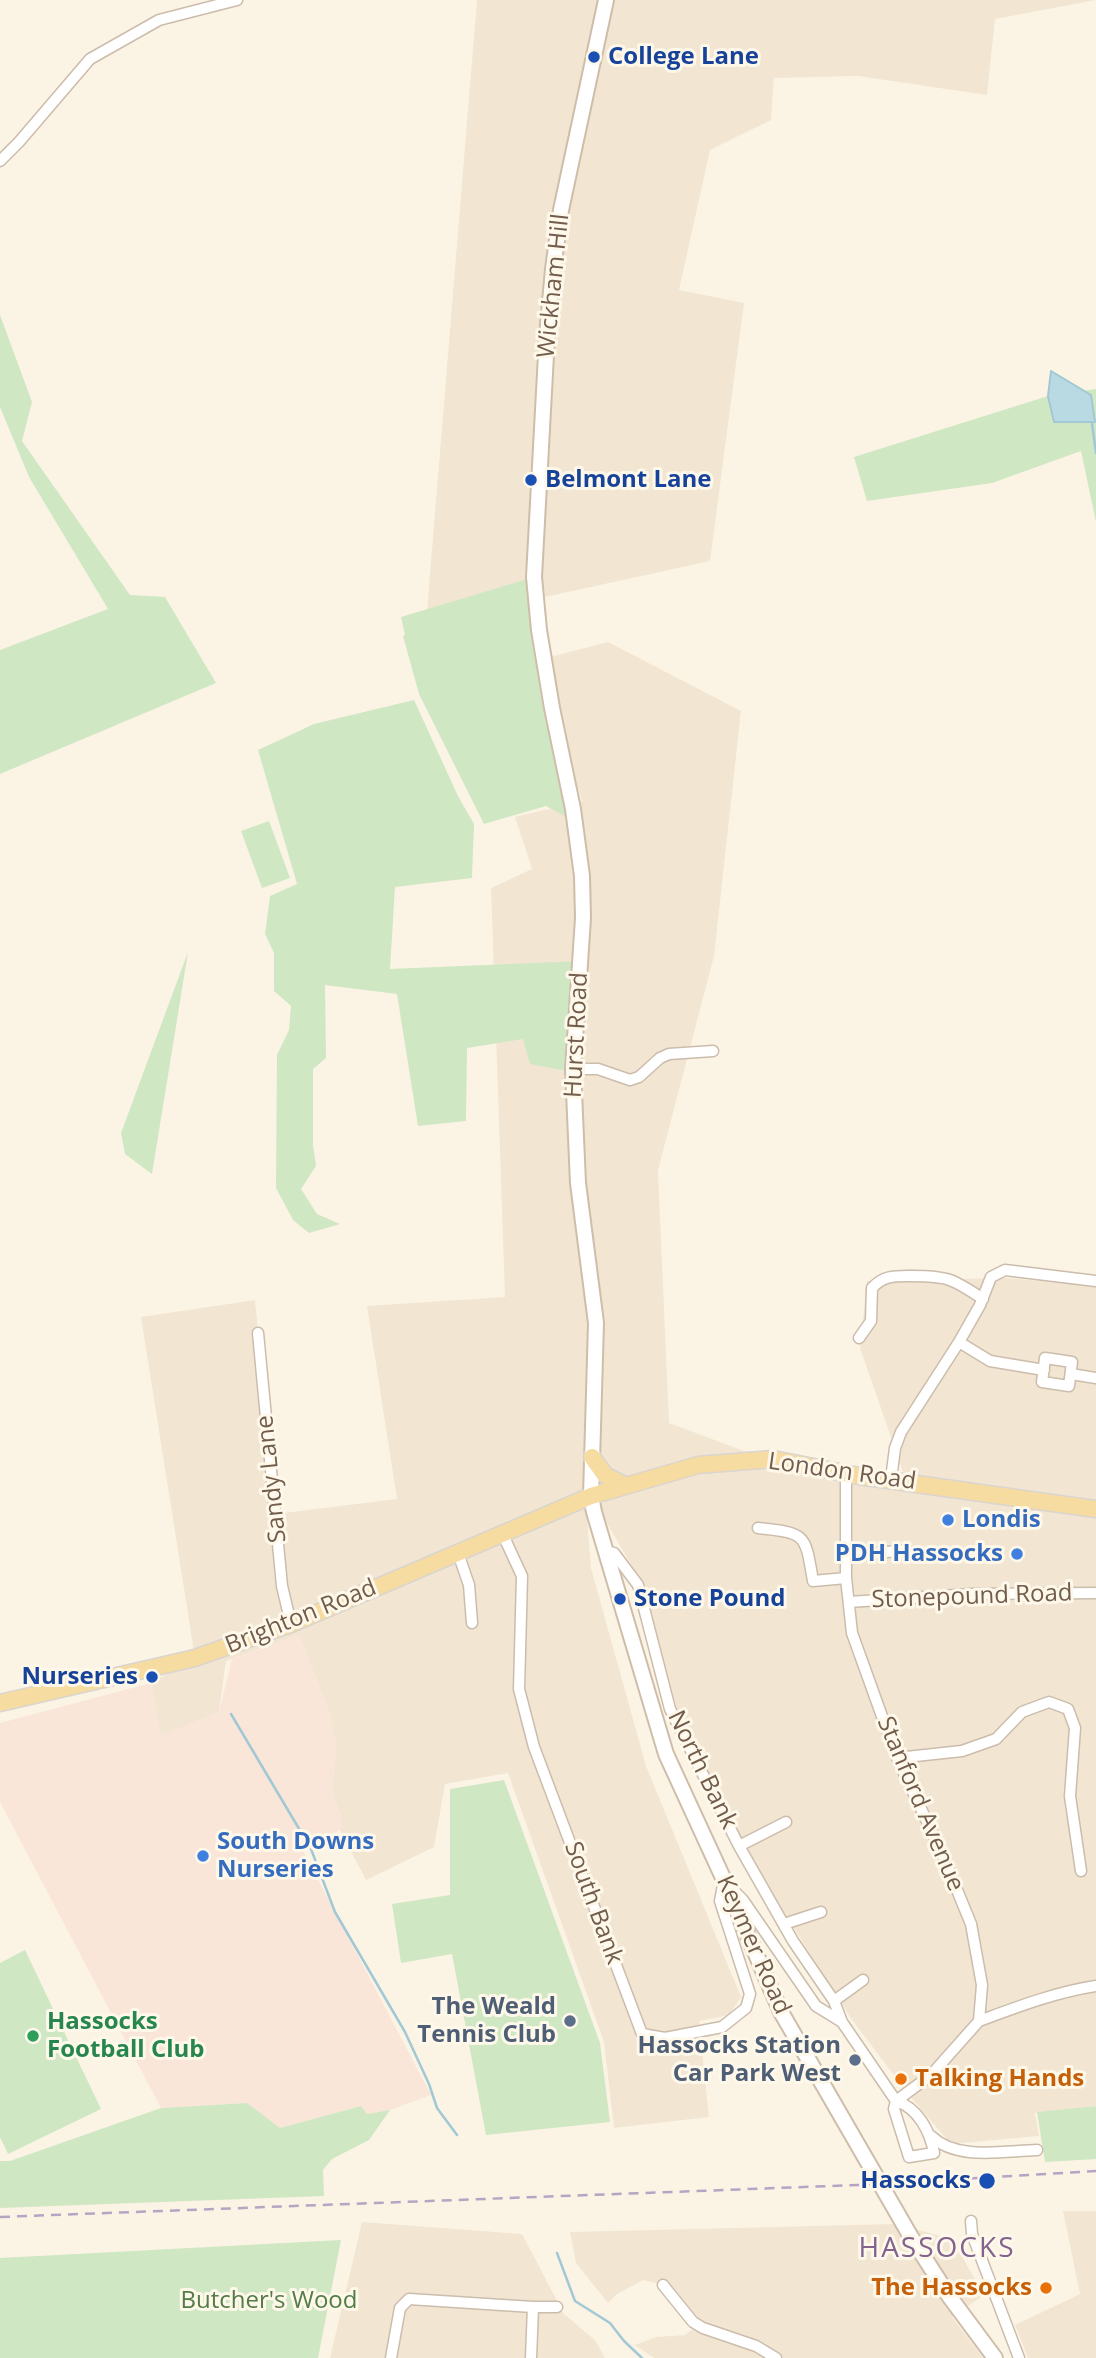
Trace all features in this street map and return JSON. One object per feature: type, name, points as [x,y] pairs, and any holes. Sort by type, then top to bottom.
[{"type":"main road","name":"Wickham Hill","points":[[534,577],[553,269],[561,210],[606,0]]},
{"type":"main road","name":"Hurst Road","points":[[534,577],[541,643],[573,809],[582,876],[583,928],[573,1069],[578,1183],[596,1323],[592,1496]]},
{"type":"main road","points":[[592,1457],[605,1475],[624,1485]]},
{"type":"main road","name":"London Road","points":[[592,1496],[698,1465],[773,1459],[846,1473],[1096,1509]]},
{"type":"main road","name":"Brighton Road","points":[[0,1703],[195,1658],[291,1624],[592,1496]]},
{"type":"main road","name":"Keymer Road","points":[[592,1496],[604,1551],[666,1754],[781,2012],[911,2237],[949,2296],[995,2358]]},
{"type":"street","points":[[0,161],[90,59],[159,20],[237,0]]},
{"type":"street","points":[[573,1069],[598,1069],[630,1080],[639,1077],[660,1058],[669,1054],[713,1051]]},
{"type":"street","points":[[891,1479],[895,1448],[901,1432],[959,1342],[983,1299],[991,1277],[1005,1270],[1096,1282]]},
{"type":"street","points":[[859,1338],[871,1321],[872,1288],[888,1276],[942,1276],[983,1299]]},
{"type":"street","name":"Sandy Lane","points":[[258,1334],[282,1586],[291,1624]]},
{"type":"street","points":[[959,1342],[990,1361],[1044,1370]]},
{"type":"street","points":[[1045,1358],[1072,1362],[1069,1386],[1042,1382],[1044,1370],[1045,1358]]},
{"type":"street","points":[[1071,1374],[1096,1378]]},
{"type":"street","name":"Stanford Avenue","points":[[846,1473],[846,1578],[852,1633],[897,1758],[941,1851],[971,1924],[982,1985],[978,2021]]},
{"type":"street","points":[[758,1528],[791,1531],[801,1538],[807,1548],[813,1581],[846,1578]]},
{"type":"street","name":"South Bank","points":[[503,1535],[522,1576],[519,1689],[534,1747],[642,2034],[665,2038],[722,2027],[746,2008],[750,1994],[720,1901],[724,1880]]},
{"type":"street","points":[[846,1556],[907,1549]]},
{"type":"street","name":"North Bank","points":[[604,1551],[614,1553],[638,1585],[670,1709],[739,1846],[793,1941],[834,2001],[842,2022]]},
{"type":"street","points":[[458,1553],[469,1585],[472,1623]]},
{"type":"street","name":"Stonepound Road","points":[[849,1602],[971,1594],[1096,1593]]},
{"type":"street","points":[[897,1758],[962,1751],[996,1739],[1022,1712],[1049,1702],[1068,1709],[1075,1728],[1070,1796],[1081,1871]]},
{"type":"street","points":[[739,1846],[786,1822]]},
{"type":"street","points":[[724,1880],[743,1900],[816,2006],[842,2022],[896,2101],[909,2105],[940,2144],[964,2152],[1037,2150]]},
{"type":"street","points":[[784,1924],[821,1912]]},
{"type":"street","points":[[834,2001],[863,1980]]},
{"type":"street","points":[[931,2136],[934,2153],[909,2157],[894,2109],[896,2101],[931,2075],[978,2021],[1035,2001],[1096,1986]]},
{"type":"street","points":[[971,2221],[972,2234],[1019,2358]]},
{"type":"street","points":[[663,2285],[693,2322],[703,2329],[756,2346],[776,2358]]},
{"type":"street","points":[[391,2358],[400,2308],[409,2299],[557,2307]]},
{"type":"street","points":[[531,2358],[533,2307]]},
{"type":"shaded area","points":[[477,0],[1096,0],[995,19],[987,95],[858,76],[774,78],[771,120],[710,150],[679,290],[744,303],[710,561],[426,623]]},
{"type":"shaded area","points":[[608,642],[741,711],[714,956],[658,1170],[669,1423],[787,1467],[910,1492],[860,1348],[867,1281],[1006,1278],[1096,1286],[1096,2106],[1035,2113],[1039,2136],[951,2144],[908,2094],[850,2017],[747,1854],[678,1713],[642,1583],[605,1520],[587,1518],[591,1568],[646,1766],[741,1997],[729,2015],[699,2021],[709,2117],[614,2128],[604,2042],[508,1773],[445,1784],[434,1847],[366,1880],[340,1830],[341,1817],[332,1792],[336,1744],[329,1712],[299,1635],[226,1661],[219,1712],[161,1736],[151,1683],[195,1658],[141,1317],[255,1300],[275,1514],[397,1499],[367,1306],[505,1297],[491,888],[532,869],[515,817],[582,801],[565,746],[550,657]]},
{"type":"shaded area","name":"South Downs Nurseries","points":[[299,1635],[329,1712],[336,1744],[332,1792],[341,1817],[340,1830],[302,1849],[431,2095],[390,2110],[367,2114],[361,2106],[280,2128],[246,2103],[161,2108],[0,1802],[0,1723],[151,1683],[161,1735],[219,1712],[232,1659]]},
{"type":"shaded area","points":[[1063,2211],[1096,2211],[1096,2358],[1028,2358],[1015,2325],[1080,2294]]},
{"type":"shaded area","points":[[362,2222],[522,2234],[564,2314],[595,2340],[605,2358],[330,2358]]},
{"type":"shaded area","points":[[896,2224],[952,2239],[984,2295],[952,2317],[983,2358],[654,2358],[635,2345],[656,2337],[685,2335],[701,2322],[673,2287],[643,2280],[617,2294],[608,2303],[576,2263],[570,2232]]},
{"type":"green space","points":[[0,315],[32,402],[22,441],[130,595],[165,597],[216,683],[0,774],[0,650],[108,609],[29,477],[0,407]]},
{"type":"green space","points":[[1096,389],[1096,522],[1081,451],[992,483],[867,501],[854,457],[1048,396]]},
{"type":"green space","points":[[534,577],[539,630],[531,632],[541,697],[558,750],[572,820],[546,806],[484,824],[419,694],[403,636],[401,617]]},
{"type":"green space","points":[[414,700],[458,796],[474,824],[472,878],[395,887],[390,969],[581,961],[584,1074],[530,1064],[523,1039],[467,1048],[466,1121],[418,1126],[397,994],[325,985],[326,1058],[313,1069],[313,1145],[316,1166],[301,1189],[317,1214],[340,1224],[309,1233],[293,1220],[276,1188],[277,1055],[289,1030],[291,1006],[274,991],[274,953],[265,934],[270,896],[297,884],[258,750],[314,724]]},
{"type":"green space","points":[[269,821],[290,878],[262,888],[241,831]]},
{"type":"green space","points":[[188,952],[152,1174],[125,1154],[121,1133]]},
{"type":"green space","points":[[504,1780],[600,2043],[610,2122],[486,2135],[452,1954],[401,1963],[392,1904],[450,1895],[450,1789]]},
{"type":"green space","name":"Hassocks Football Club","points":[[25,1950],[101,2109],[8,2154],[0,2137],[0,1963]]},
{"type":"green space","points":[[247,2103],[280,2128],[361,2106],[367,2114],[390,2110],[369,2140],[332,2159],[323,2170],[324,2196],[0,2208],[0,2161],[10,2161],[161,2108]]},
{"type":"green space","points":[[1096,2106],[1096,2159],[1045,2162],[1037,2112]]},
{"type":"green space","name":"Butcher's Wood","points":[[341,2240],[318,2358],[0,2358],[0,2258]]},
{"type":"water","points":[[1051,371],[1091,395],[1095,422],[1054,422],[1048,396]]},
{"type":"waterway","points":[[1092,423],[1096,453]]},
{"type":"waterway","points":[[231,1714],[311,1849],[335,1912],[405,2032],[437,2108],[457,2135]]},
{"type":"waterway","points":[[557,2253],[575,2301],[610,2323],[642,2358]]},
{"type":"railway","points":[[0,2217],[858,2185],[1096,2171]]},
{"type":"place","name":"College Lane","points":[[594,57]]},
{"type":"place","name":"Belmont Lane","points":[[531,480]]},
{"type":"place","name":"Londis","points":[[948,1520]]},
{"type":"place","name":"PDH Hassocks","points":[[1017,1554]]},
{"type":"place","name":"Stone Pound","points":[[620,1599]]},
{"type":"place","name":"Nurseries","points":[[152,1677]]},
{"type":"place","name":"South Downs Nurseries","points":[[203,1856]]},
{"type":"place","name":"The Weald Tennis Club","points":[[570,2021]]},
{"type":"place","name":"Hassocks Football Club","points":[[33,2036]]},
{"type":"place","name":"Hassocks Station Car Park West","points":[[855,2060]]},
{"type":"place","name":"Talking Hands","points":[[901,2079]]},
{"type":"place","name":"Hassocks","points":[[987,2181]]},
{"type":"place","name":"The Hassocks","points":[[1046,2288]]},
{"type":"district","name":"HASSOCKS","points":[[937,2249]]}]
